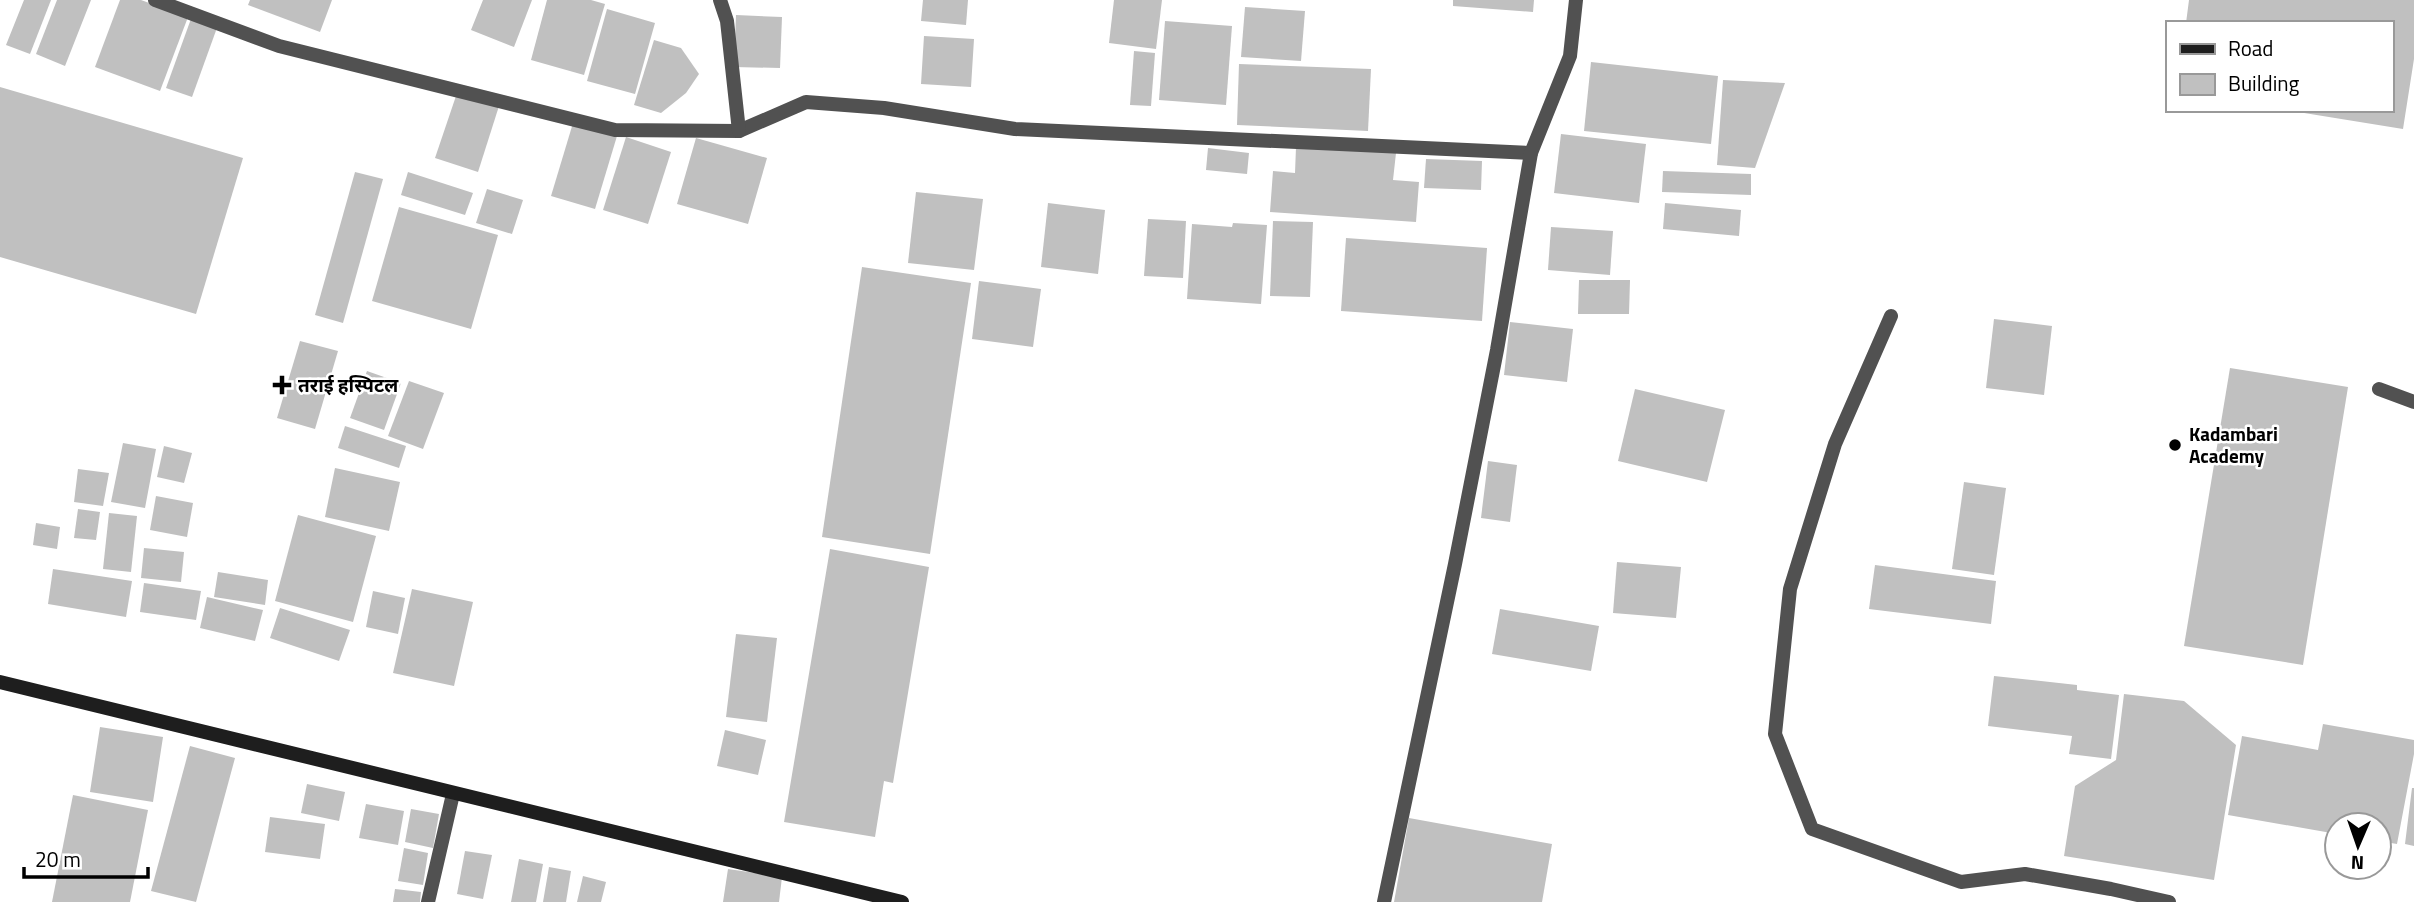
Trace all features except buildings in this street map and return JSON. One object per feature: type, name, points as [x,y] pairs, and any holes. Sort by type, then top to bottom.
[{"type":"main road","points":[[0,682],[902,902]]},
{"type":"street","points":[[155,0],[279,46],[615,130],[739,131],[806,102],[884,108],[1016,129],[1531,153]]},
{"type":"street","points":[[720,0],[727,21],[739,131]]},
{"type":"street","points":[[1384,902],[1497,350],[1531,153],[1570,56],[1576,0]]},
{"type":"street","points":[[1891,316],[1835,444],[1790,589],[1775,734],[1812,829],[1961,882],[2025,874],[2169,902]]},
{"type":"street","points":[[2379,389],[2414,402]]},
{"type":"street","points":[[428,902],[453,793]]},
{"type":"place","name":"तराई हस्पिटल","points":[[282,385]]},
{"type":"place","name":"Kadambari Academy","points":[[2175,445]]}]
